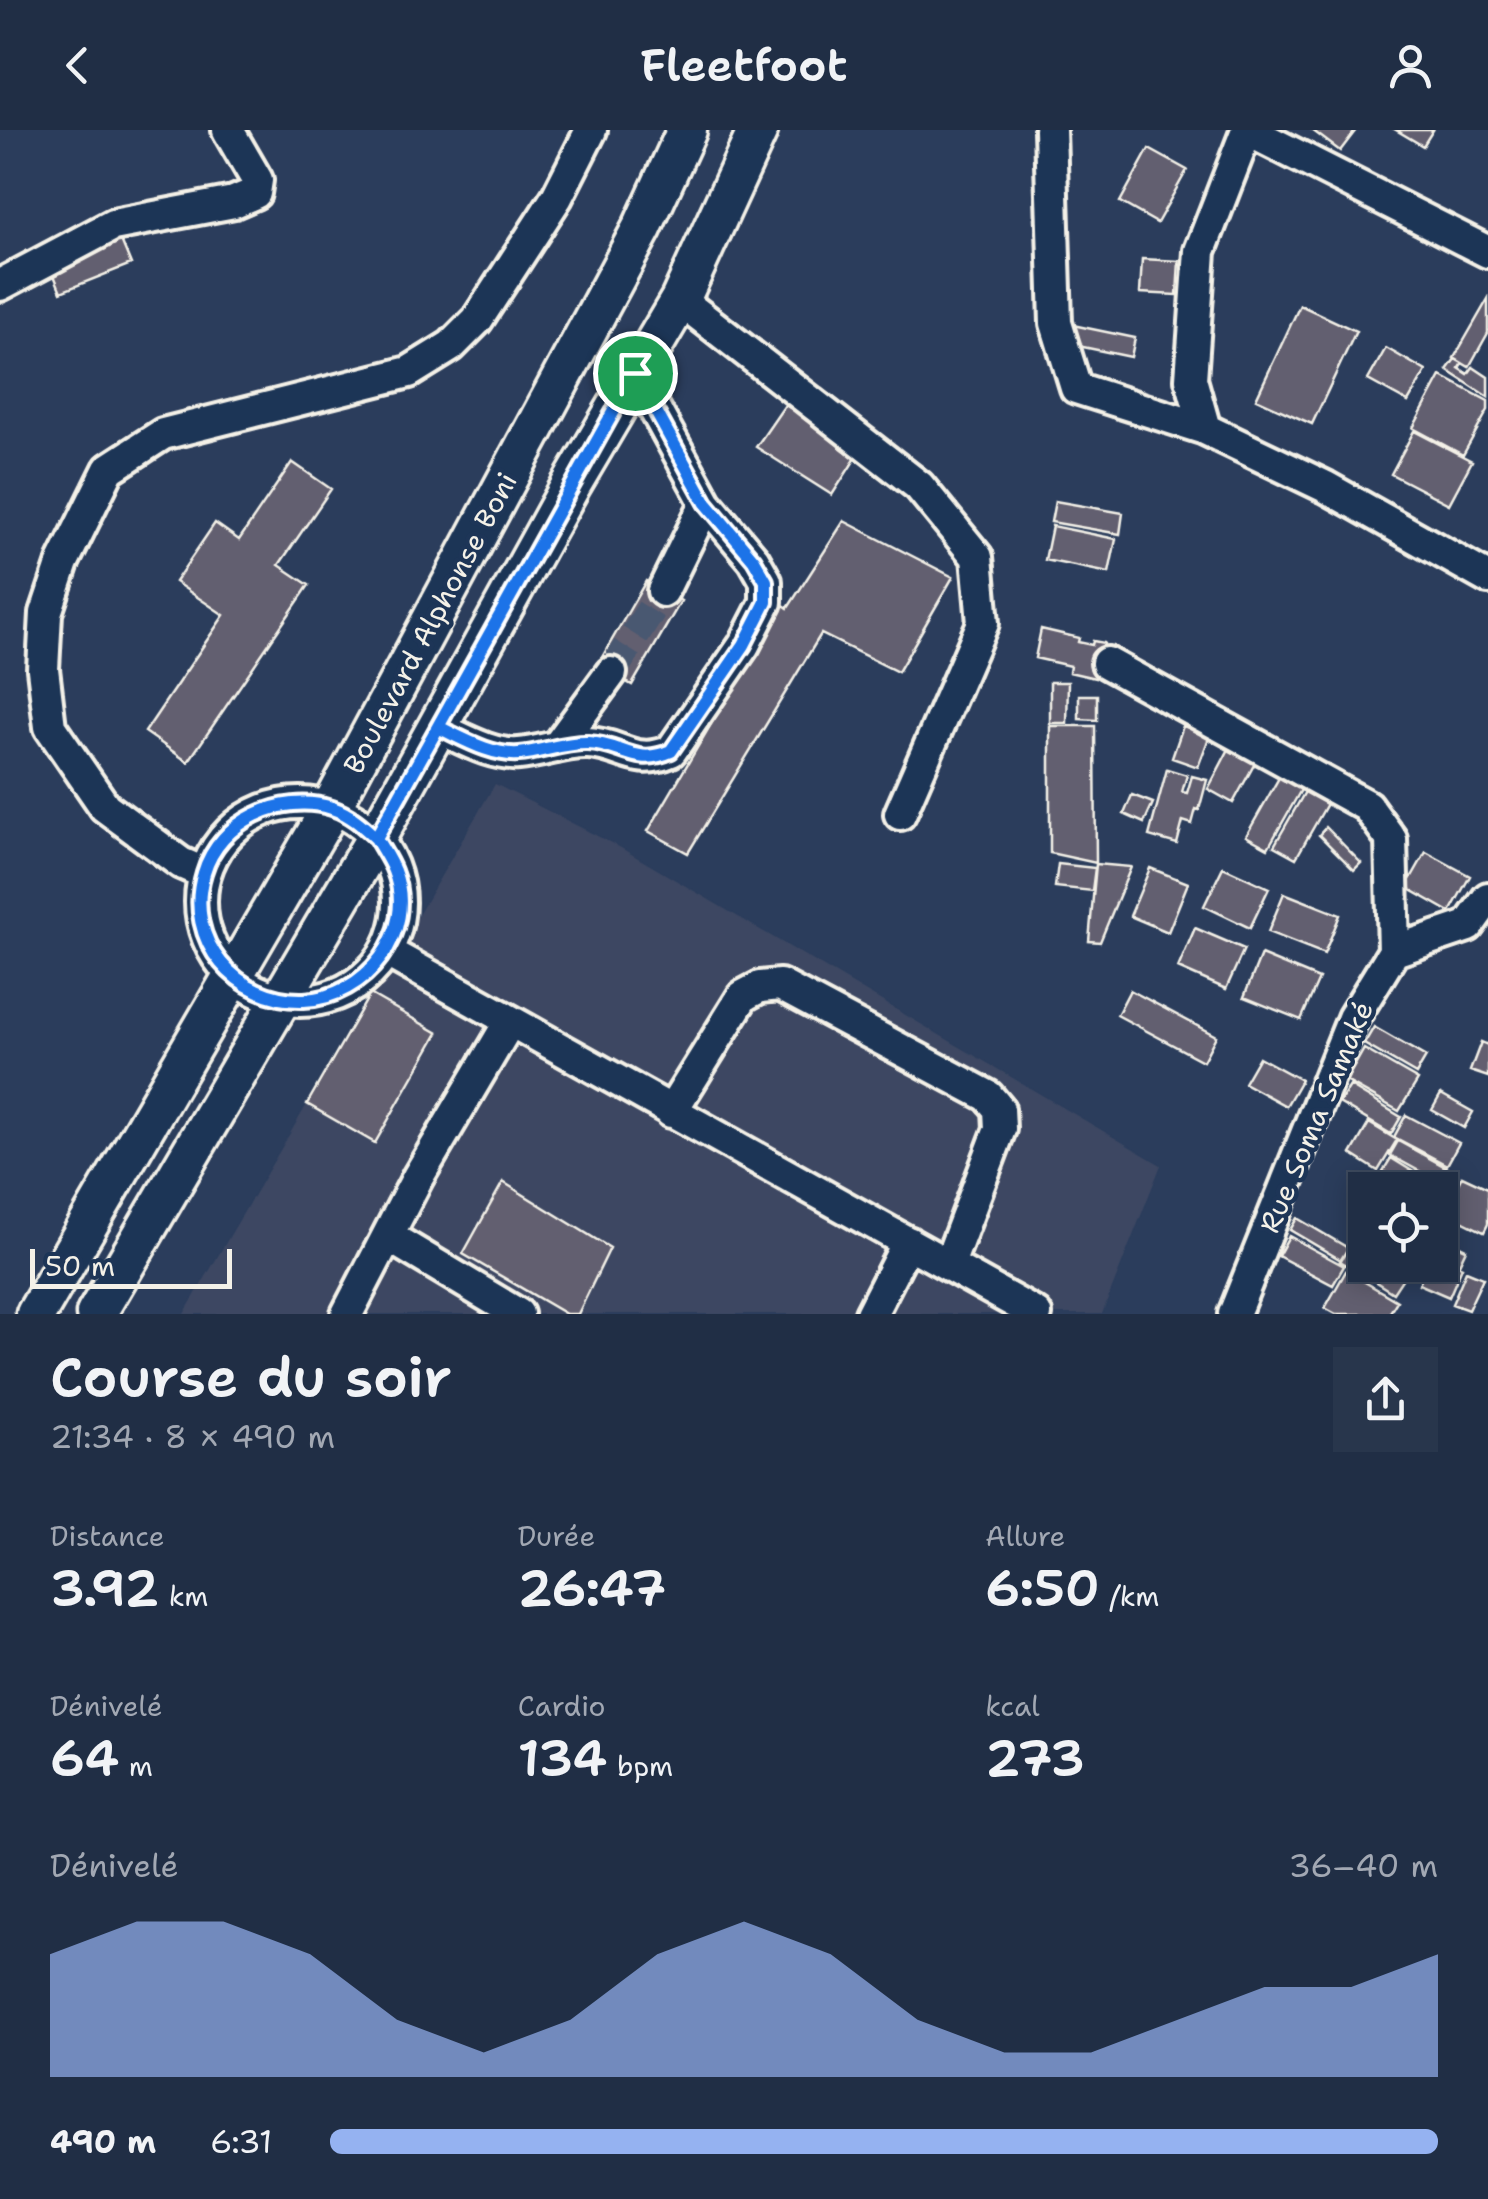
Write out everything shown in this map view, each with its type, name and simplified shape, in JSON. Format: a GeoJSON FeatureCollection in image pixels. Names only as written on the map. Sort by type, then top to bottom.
{"type":"FeatureCollection","features":[{"type":"Feature","properties":{"kind":"main road","name":"Boulevard Alphonse Boni"},"geometry":{"type":"LineString","coordinates":[[36,1314],[332,808],[642,228],[687,130]]}},
{"type":"Feature","properties":{"kind":"main road","name":"Boulevard Alphonse Boni"},"geometry":{"type":"LineString","coordinates":[[96,1314],[376,838],[635,373],[680,300],[758,130]]}},
{"type":"Feature","properties":{"kind":"street"},"geometry":{"type":"LineString","coordinates":[[0,285],[112,225],[234,202],[255,192],[257,180],[228,130]]}},
{"type":"Feature","properties":{"kind":"street"},"geometry":{"type":"LineString","coordinates":[[204,873],[181,864],[105,807],[50,727],[43,669],[46,613],[63,562],[109,469],[163,434],[409,372],[452,346],[477,320],[558,198],[590,130]]}},
{"type":"Feature","properties":{"kind":"street"},"geometry":{"type":"LineString","coordinates":[[1050,130],[1056,322],[1076,388],[1205,429],[1326,487],[1488,578]]}},
{"type":"Feature","properties":{"kind":"street"},"geometry":{"type":"LineString","coordinates":[[1205,429],[1191,379],[1200,251],[1247,130],[1488,252]]}},
{"type":"Feature","properties":{"kind":"street"},"geometry":{"type":"LineString","coordinates":[[680,300],[919,486],[977,557],[983,624],[900,814]]}},
{"type":"Feature","properties":{"kind":"street"},"geometry":{"type":"LineString","coordinates":[[438,727],[488,750],[516,754],[589,743],[639,758],[658,757],[671,751],[744,645],[766,602],[766,581],[754,560],[706,503],[635,373]]}},
{"type":"Feature","properties":{"kind":"street"},"geometry":{"type":"LineString","coordinates":[[663,591],[706,503]]}},
{"type":"Feature","properties":{"kind":"street"},"geometry":{"type":"LineString","coordinates":[[1107,662],[1367,806],[1391,839],[1394,951],[1468,926],[1488,898]]}},
{"type":"Feature","properties":{"kind":"street"},"geometry":{"type":"LineString","coordinates":[[558,747],[611,673]]}},
{"type":"Feature","properties":{"kind":"street"},"geometry":{"type":"LineString","coordinates":[[292,803],[332,808],[356,820],[376,838],[396,874],[399,914],[387,952],[359,983],[322,999],[282,1000],[255,992],[232,976],[210,946],[200,910],[204,873],[223,838],[254,814],[292,803]]}},
{"type":"Feature","properties":{"kind":"street","name":"Rue Soma Samaké"},"geometry":{"type":"LineString","coordinates":[[1234,1314],[1354,1018],[1394,951]]}},
{"type":"Feature","properties":{"kind":"street"},"geometry":{"type":"LineString","coordinates":[[387,952],[1036,1314]]}},
{"type":"Feature","properties":{"kind":"street"},"geometry":{"type":"LineString","coordinates":[[671,1112],[743,996],[760,987],[780,985],[988,1096],[999,1109],[1000,1129],[949,1264]]}},
{"type":"Feature","properties":{"kind":"street"},"geometry":{"type":"LineString","coordinates":[[347,1314],[418,1177],[509,1023]]}},
{"type":"Feature","properties":{"kind":"street"},"geometry":{"type":"LineString","coordinates":[[388,1236],[518,1314]]}},
{"type":"Feature","properties":{"kind":"street"},"geometry":{"type":"LineString","coordinates":[[871,1314],[908,1242]]}},
{"type":"Feature","properties":{"kind":"shaded area"},"geometry":{"type":"Polygon","coordinates":[[[495,784],[621,848],[1161,1165],[1102,1314],[184,1314],[495,784]]]}},
{"type":"Feature","properties":{"kind":"building"},"geometry":{"type":"Polygon","coordinates":[[[1312,130],[1356,130],[1340,151],[1312,130]]]}},
{"type":"Feature","properties":{"kind":"building"},"geometry":{"type":"Polygon","coordinates":[[[1396,130],[1433,130],[1423,146],[1396,130]]]}},
{"type":"Feature","properties":{"kind":"building"},"geometry":{"type":"Polygon","coordinates":[[[1149,149],[1187,170],[1157,223],[1120,202],[1149,149]]]}},
{"type":"Feature","properties":{"kind":"building"},"geometry":{"type":"Polygon","coordinates":[[[121,240],[131,264],[61,292],[51,268],[121,240]]]}},
{"type":"Feature","properties":{"kind":"building"},"geometry":{"type":"Polygon","coordinates":[[[1142,259],[1179,261],[1177,295],[1140,293],[1142,259]]]}},
{"type":"Feature","properties":{"kind":"building"},"geometry":{"type":"Polygon","coordinates":[[[1488,299],[1488,333],[1469,367],[1454,358],[1488,299]]]}},
{"type":"Feature","properties":{"kind":"building"},"geometry":{"type":"Polygon","coordinates":[[[1300,305],[1356,331],[1312,424],[1256,399],[1300,305]]]}},
{"type":"Feature","properties":{"kind":"building"},"geometry":{"type":"Polygon","coordinates":[[[1068,324],[1135,338],[1131,357],[1064,343],[1068,324]]]}},
{"type":"Feature","properties":{"kind":"building"},"geometry":{"type":"Polygon","coordinates":[[[1386,348],[1426,371],[1408,402],[1368,380],[1386,348]]]}},
{"type":"Feature","properties":{"kind":"building"},"geometry":{"type":"Polygon","coordinates":[[[1455,359],[1468,374],[1473,367],[1488,377],[1488,397],[1447,370],[1455,359]]]}},
{"type":"Feature","properties":{"kind":"building"},"geometry":{"type":"Polygon","coordinates":[[[1441,376],[1488,401],[1488,410],[1463,455],[1413,428],[1441,376]]]}},
{"type":"Feature","properties":{"kind":"building"},"geometry":{"type":"Polygon","coordinates":[[[785,405],[861,450],[832,495],[756,447],[785,405]]]}},
{"type":"Feature","properties":{"kind":"building"},"geometry":{"type":"Polygon","coordinates":[[[1414,431],[1472,461],[1449,504],[1391,474],[1414,431]]]}},
{"type":"Feature","properties":{"kind":"building"},"geometry":{"type":"Polygon","coordinates":[[[292,462],[331,489],[279,565],[309,585],[188,762],[145,732],[224,615],[175,582],[215,523],[239,540],[292,462]]]}},
{"type":"Feature","properties":{"kind":"building"},"geometry":{"type":"Polygon","coordinates":[[[1055,501],[1123,513],[1120,534],[1051,522],[1055,501]]]}},
{"type":"Feature","properties":{"kind":"building"},"geometry":{"type":"Polygon","coordinates":[[[844,521],[953,577],[898,672],[821,634],[688,853],[648,831],[782,604],[788,608],[844,521]]]}},
{"type":"Feature","properties":{"kind":"building"},"geometry":{"type":"Polygon","coordinates":[[[1052,526],[1116,539],[1109,573],[1045,560],[1052,526]]]}},
{"type":"Feature","properties":{"kind":"building"},"geometry":{"type":"Polygon","coordinates":[[[646,581],[681,601],[632,685],[597,666],[646,581]]]}},
{"type":"Feature","properties":{"kind":"building"},"geometry":{"type":"Polygon","coordinates":[[[1041,629],[1079,638],[1078,642],[1104,643],[1095,678],[1069,672],[1070,666],[1035,658],[1041,629]]]}},
{"type":"Feature","properties":{"kind":"building"},"geometry":{"type":"Polygon","coordinates":[[[1050,682],[1068,682],[1067,723],[1050,723],[1050,682]]]}},
{"type":"Feature","properties":{"kind":"building"},"geometry":{"type":"Polygon","coordinates":[[[1079,695],[1097,695],[1097,720],[1079,719],[1079,695]]]}},
{"type":"Feature","properties":{"kind":"building"},"geometry":{"type":"Polygon","coordinates":[[[1050,726],[1095,726],[1096,863],[1050,853],[1050,726]]]}},
{"type":"Feature","properties":{"kind":"building"},"geometry":{"type":"Polygon","coordinates":[[[1183,726],[1210,735],[1198,767],[1172,758],[1183,726]]]}},
{"type":"Feature","properties":{"kind":"building"},"geometry":{"type":"Polygon","coordinates":[[[1229,749],[1255,763],[1233,803],[1208,789],[1229,749]]]}},
{"type":"Feature","properties":{"kind":"building"},"geometry":{"type":"Polygon","coordinates":[[[1167,769],[1187,775],[1182,792],[1187,793],[1192,776],[1207,780],[1199,810],[1196,809],[1192,824],[1183,821],[1177,844],[1149,836],[1167,769]]]}},
{"type":"Feature","properties":{"kind":"building"},"geometry":{"type":"Polygon","coordinates":[[[1280,776],[1302,788],[1268,848],[1246,836],[1280,776]]]}},
{"type":"Feature","properties":{"kind":"building"},"geometry":{"type":"Polygon","coordinates":[[[1306,790],[1328,802],[1296,858],[1274,846],[1306,790]]]}},
{"type":"Feature","properties":{"kind":"building"},"geometry":{"type":"Polygon","coordinates":[[[1132,795],[1153,803],[1144,823],[1124,814],[1132,795]]]}},
{"type":"Feature","properties":{"kind":"building"},"geometry":{"type":"Polygon","coordinates":[[[1326,827],[1361,863],[1354,870],[1319,835],[1326,827]]]}},
{"type":"Feature","properties":{"kind":"building"},"geometry":{"type":"Polygon","coordinates":[[[1426,852],[1470,876],[1450,912],[1406,887],[1426,852]]]}},
{"type":"Feature","properties":{"kind":"building"},"geometry":{"type":"Polygon","coordinates":[[[1058,864],[1095,868],[1092,891],[1055,887],[1058,864]]]}},
{"type":"Feature","properties":{"kind":"building"},"geometry":{"type":"Polygon","coordinates":[[[1096,864],[1131,867],[1100,942],[1089,941],[1096,864]]]}},
{"type":"Feature","properties":{"kind":"building"},"geometry":{"type":"Polygon","coordinates":[[[1223,867],[1269,888],[1250,928],[1204,906],[1223,867]]]}},
{"type":"Feature","properties":{"kind":"building"},"geometry":{"type":"Polygon","coordinates":[[[1150,868],[1188,883],[1168,932],[1130,916],[1150,868]]]}},
{"type":"Feature","properties":{"kind":"building"},"geometry":{"type":"Polygon","coordinates":[[[1284,893],[1340,915],[1324,954],[1268,932],[1284,893]]]}},
{"type":"Feature","properties":{"kind":"building"},"geometry":{"type":"Polygon","coordinates":[[[1195,928],[1244,949],[1226,989],[1178,968],[1195,928]]]}},
{"type":"Feature","properties":{"kind":"building"},"geometry":{"type":"Polygon","coordinates":[[[1261,955],[1319,979],[1301,1020],[1244,997],[1261,955]]]}},
{"type":"Feature","properties":{"kind":"building"},"geometry":{"type":"Polygon","coordinates":[[[1130,990],[1216,1036],[1203,1061],[1117,1015],[1130,990]]]}},
{"type":"Feature","properties":{"kind":"building"},"geometry":{"type":"Polygon","coordinates":[[[370,994],[438,1033],[375,1143],[307,1104],[370,994]]]}},
{"type":"Feature","properties":{"kind":"building"},"geometry":{"type":"Polygon","coordinates":[[[1374,1027],[1426,1057],[1416,1074],[1364,1044],[1374,1027]]]}},
{"type":"Feature","properties":{"kind":"building"},"geometry":{"type":"Polygon","coordinates":[[[1481,1042],[1488,1045],[1488,1077],[1470,1071],[1481,1042]]]}},
{"type":"Feature","properties":{"kind":"building"},"geometry":{"type":"Polygon","coordinates":[[[1364,1049],[1418,1080],[1399,1111],[1346,1081],[1364,1049]]]}},
{"type":"Feature","properties":{"kind":"building"},"geometry":{"type":"Polygon","coordinates":[[[1259,1057],[1301,1080],[1286,1106],[1244,1083],[1259,1057]]]}},
{"type":"Feature","properties":{"kind":"building"},"geometry":{"type":"Polygon","coordinates":[[[1350,1086],[1401,1117],[1391,1134],[1339,1103],[1350,1086]]]}},
{"type":"Feature","properties":{"kind":"building"},"geometry":{"type":"Polygon","coordinates":[[[1441,1094],[1473,1112],[1464,1128],[1432,1110],[1441,1094]]]}},
{"type":"Feature","properties":{"kind":"building"},"geometry":{"type":"Polygon","coordinates":[[[1406,1115],[1459,1143],[1447,1165],[1394,1137],[1406,1115]]]}},
{"type":"Feature","properties":{"kind":"building"},"geometry":{"type":"Polygon","coordinates":[[[1369,1123],[1397,1140],[1378,1171],[1351,1154],[1369,1123]]]}},
{"type":"Feature","properties":{"kind":"building"},"geometry":{"type":"Polygon","coordinates":[[[1398,1141],[1449,1169],[1421,1172],[1390,1155],[1398,1141]]]}},
{"type":"Feature","properties":{"kind":"building"},"geometry":{"type":"Polygon","coordinates":[[[1391,1158],[1414,1172],[1385,1172],[1391,1158]]]}},
{"type":"Feature","properties":{"kind":"building"},"geometry":{"type":"Polygon","coordinates":[[[1462,1176],[1488,1188],[1488,1224],[1484,1232],[1458,1219],[1458,1184],[1462,1176]]]}},
{"type":"Feature","properties":{"kind":"building"},"geometry":{"type":"Polygon","coordinates":[[[503,1182],[610,1248],[578,1314],[566,1314],[463,1254],[503,1182]]]}},
{"type":"Feature","properties":{"kind":"building"},"geometry":{"type":"Polygon","coordinates":[[[1297,1218],[1348,1248],[1341,1260],[1290,1230],[1297,1218]]]}},
{"type":"Feature","properties":{"kind":"building"},"geometry":{"type":"Polygon","coordinates":[[[1289,1236],[1344,1266],[1333,1285],[1278,1256],[1289,1236]]]}},
{"type":"Feature","properties":{"kind":"building"},"geometry":{"type":"Polygon","coordinates":[[[1458,1245],[1466,1249],[1458,1264],[1458,1245]]]}},
{"type":"Feature","properties":{"kind":"building"},"geometry":{"type":"Polygon","coordinates":[[[1348,1248],[1348,1266],[1340,1261],[1348,1248]]]}},
{"type":"Feature","properties":{"kind":"building"},"geometry":{"type":"Polygon","coordinates":[[[1346,1271],[1348,1282],[1365,1282],[1397,1301],[1389,1314],[1336,1314],[1325,1308],[1346,1271]]]}},
{"type":"Feature","properties":{"kind":"building"},"geometry":{"type":"Polygon","coordinates":[[[1466,1271],[1483,1278],[1468,1310],[1452,1304],[1466,1271]]]}},
{"type":"Feature","properties":{"kind":"building"},"geometry":{"type":"Polygon","coordinates":[[[1376,1282],[1400,1282],[1393,1293],[1376,1282]]]}},
{"type":"Feature","properties":{"kind":"building"},"geometry":{"type":"Polygon","coordinates":[[[1420,1282],[1456,1282],[1449,1297],[1420,1282]]]}},
{"type":"Feature","properties":{"kind":"tunnel"},"geometry":{"type":"LineString","coordinates":[[611,673],[663,591]]}},
{"type":"Feature","properties":{"kind":"route"},"geometry":{"type":"LineString","coordinates":[[635,373],[376,838],[356,820],[332,808],[292,803],[254,814],[223,838],[204,873],[200,910],[210,946],[232,976],[255,992],[282,1000],[322,999],[359,983],[387,952],[399,914],[396,874],[376,838],[438,727],[488,750],[516,754],[589,743],[639,758],[658,757],[671,751],[744,645],[766,602],[766,581],[754,560],[706,503],[635,373]]}}]}
